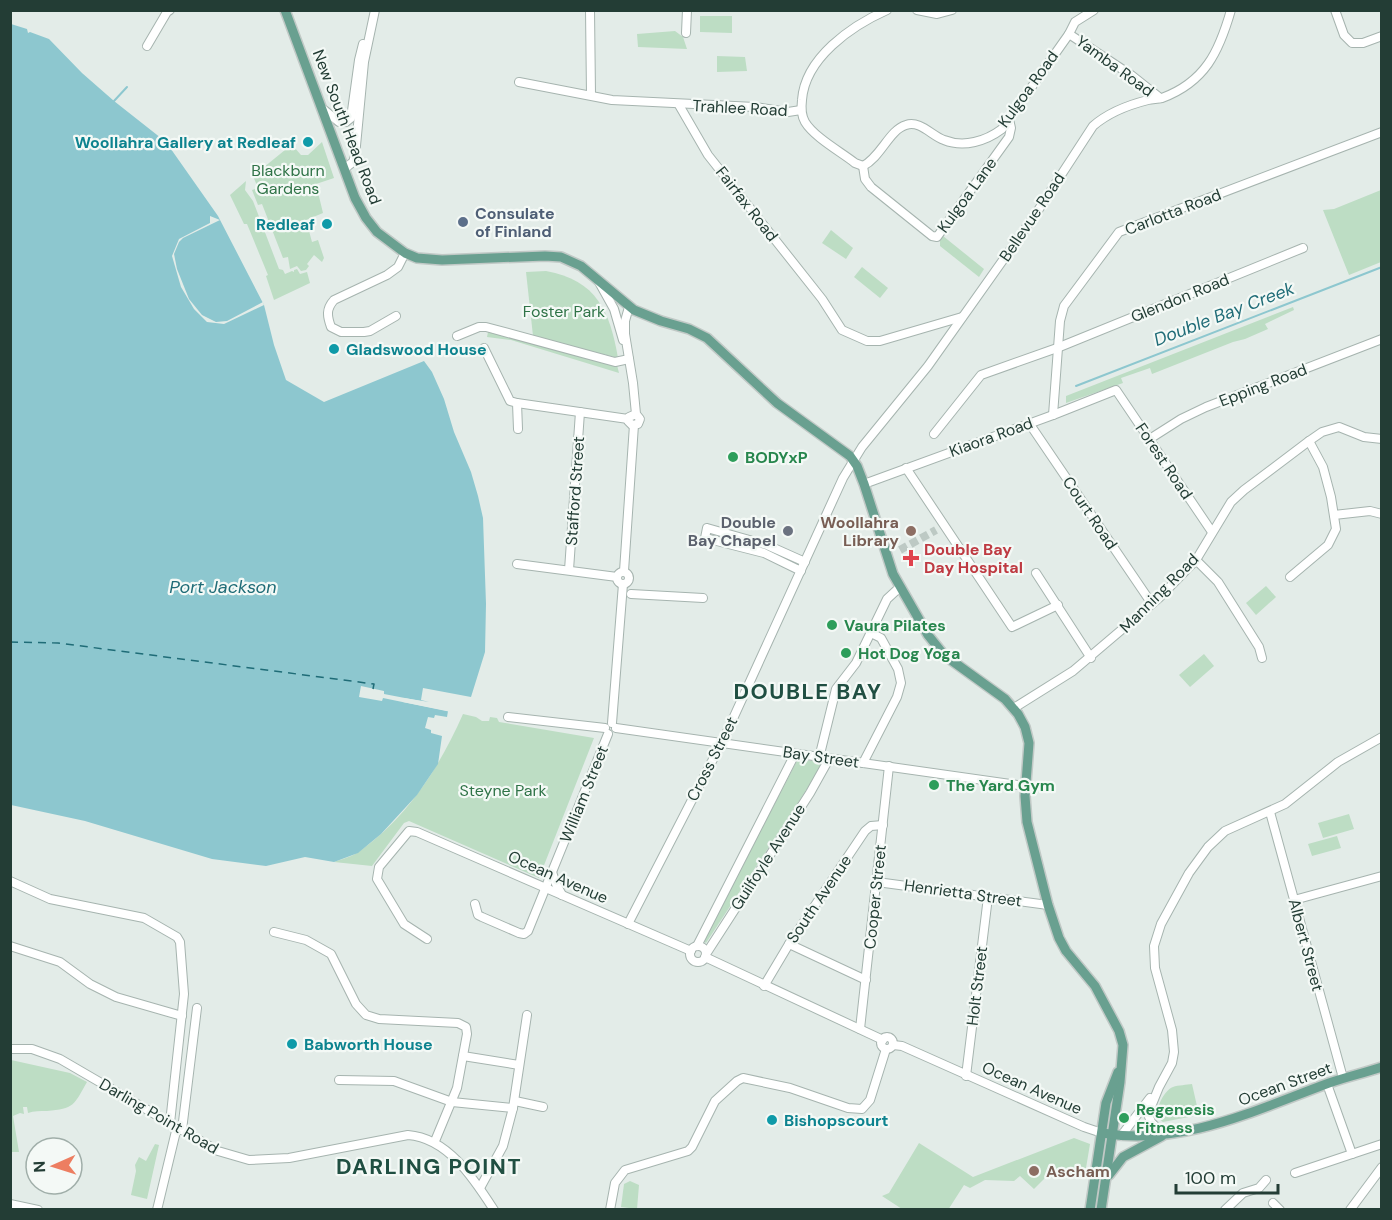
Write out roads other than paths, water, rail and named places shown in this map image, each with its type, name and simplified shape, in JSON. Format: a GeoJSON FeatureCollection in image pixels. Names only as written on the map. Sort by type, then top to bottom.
{"type":"FeatureCollection","features":[{"type":"Feature","properties":{"kind":"main road","name":"New South Head Road"},"geometry":{"type":"LineString","coordinates":[[285,10],[355,198],[369,223],[377,232],[405,253],[417,258],[433,260],[553,256],[573,261],[596,277],[629,307],[707,338],[777,403],[854,461],[864,484],[886,556],[922,627],[938,649],[1014,708],[1028,735],[1029,751],[1025,786],[1027,822],[1048,905],[1065,951],[1095,986],[1119,1031],[1123,1050],[1117,1135],[1105,1181],[1101,1209]]}},
{"type":"Feature","properties":{"kind":"main road","name":"New South Head Road"},"geometry":{"type":"LineString","coordinates":[[1090,1209],[1109,1092],[1121,1067]]}},
{"type":"Feature","properties":{"kind":"main road","name":"Ocean Street"},"geometry":{"type":"LineString","coordinates":[[1164,1135],[1214,1126],[1343,1078],[1382,1067]]}},
{"type":"Feature","properties":{"kind":"main road","name":"Ocean Avenue"},"geometry":{"type":"LineString","coordinates":[[1102,1132],[1117,1135],[1164,1135]]}},
{"type":"Feature","properties":{"kind":"main road"},"geometry":{"type":"LineString","coordinates":[[1105,1181],[1122,1158],[1164,1135]]}},
{"type":"Feature","properties":{"kind":"street"},"geometry":{"type":"LineString","coordinates":[[147,46],[170,10]]}},
{"type":"Feature","properties":{"kind":"street"},"geometry":{"type":"LineString","coordinates":[[590,10],[591,94]]}},
{"type":"Feature","properties":{"kind":"street"},"geometry":{"type":"LineString","coordinates":[[686,33],[687,10]]}},
{"type":"Feature","properties":{"kind":"street"},"geometry":{"type":"LineString","coordinates":[[863,166],[855,163],[807,126],[801,110],[803,87],[816,63],[844,36],[871,17],[887,10]]}},
{"type":"Feature","properties":{"kind":"street"},"geometry":{"type":"LineString","coordinates":[[917,10],[937,14],[952,10]]}},
{"type":"Feature","properties":{"kind":"street","name":"Kulgoa Road"},"geometry":{"type":"LineString","coordinates":[[863,166],[871,162],[898,130],[907,124],[918,125],[944,140],[970,143],[993,135],[1002,129],[1070,34],[1075,22],[1094,10]]}},
{"type":"Feature","properties":{"kind":"street","name":"Bellevue Road"},"geometry":{"type":"LineString","coordinates":[[854,461],[862,447],[928,366],[1037,212],[1094,126],[1117,110],[1160,98],[1199,76],[1210,62],[1223,38],[1231,10]]}},
{"type":"Feature","properties":{"kind":"street"},"geometry":{"type":"LineString","coordinates":[[1335,10],[1341,28],[1350,42],[1358,44],[1382,36]]}},
{"type":"Feature","properties":{"kind":"street"},"geometry":{"type":"LineString","coordinates":[[322,109],[339,122],[346,122],[351,118],[360,55],[375,13]]}},
{"type":"Feature","properties":{"kind":"street"},"geometry":{"type":"LineString","coordinates":[[344,169],[351,164],[355,156],[364,62],[375,13]]}},
{"type":"Feature","properties":{"kind":"street","name":"Yamba Road"},"geometry":{"type":"LineString","coordinates":[[1070,34],[1131,75],[1160,98]]}},
{"type":"Feature","properties":{"kind":"street"},"geometry":{"type":"LineString","coordinates":[[519,82],[591,94],[612,100],[667,102],[680,105]]}},
{"type":"Feature","properties":{"kind":"street","name":"Trahlee Road"},"geometry":{"type":"LineString","coordinates":[[680,105],[755,107],[788,112],[801,110]]}},
{"type":"Feature","properties":{"kind":"street","name":"Fairfax Road"},"geometry":{"type":"LineString","coordinates":[[680,105],[708,155],[822,299],[842,330],[867,341],[880,341],[962,317]]}},
{"type":"Feature","properties":{"kind":"street","name":"Kulgoa Lane"},"geometry":{"type":"LineString","coordinates":[[863,166],[865,179],[871,187],[935,238],[1009,137],[1011,128],[1009,119]]}},
{"type":"Feature","properties":{"kind":"street","name":"Carlotta Road"},"geometry":{"type":"LineString","coordinates":[[1053,415],[1057,348],[1064,306],[1119,232],[1382,132]]}},
{"type":"Feature","properties":{"kind":"street","name":"Glendon Road"},"geometry":{"type":"LineString","coordinates":[[933,434],[981,375],[1057,348],[1303,248]]}},
{"type":"Feature","properties":{"kind":"street"},"geometry":{"type":"LineString","coordinates":[[396,316],[370,331],[341,332],[331,327],[327,314],[334,300],[387,275],[398,267],[405,253]]}},
{"type":"Feature","properties":{"kind":"street"},"geometry":{"type":"LineString","coordinates":[[596,277],[614,309],[628,356]]}},
{"type":"Feature","properties":{"kind":"street"},"geometry":{"type":"LineString","coordinates":[[624,571],[630,415],[636,414],[625,327],[629,307]]}},
{"type":"Feature","properties":{"kind":"street"},"geometry":{"type":"LineString","coordinates":[[457,336],[479,327],[486,327],[615,362],[628,356]]}},
{"type":"Feature","properties":{"kind":"street","name":"Epping Road"},"geometry":{"type":"LineString","coordinates":[[1148,440],[1181,419],[1206,407],[1382,339]]}},
{"type":"Feature","properties":{"kind":"street"},"geometry":{"type":"LineString","coordinates":[[484,348],[510,401],[631,422]]}},
{"type":"Feature","properties":{"kind":"street","name":"Forest Road"},"geometry":{"type":"LineString","coordinates":[[1116,390],[1212,532]]}},
{"type":"Feature","properties":{"kind":"street","name":"Kiaora Road"},"geometry":{"type":"LineString","coordinates":[[864,484],[1116,390]]}},
{"type":"Feature","properties":{"kind":"street"},"geometry":{"type":"LineString","coordinates":[[517,403],[518,429]]}},
{"type":"Feature","properties":{"kind":"street","name":"Stafford Street"},"geometry":{"type":"LineString","coordinates":[[569,570],[580,412]]}},
{"type":"Feature","properties":{"kind":"street","name":"Court Road"},"geometry":{"type":"LineString","coordinates":[[1029,423],[1152,604]]}},
{"type":"Feature","properties":{"kind":"street","name":"Manning Road"},"geometry":{"type":"LineString","coordinates":[[1014,708],[1073,672],[1152,604],[1196,560],[1231,502],[1309,441],[1322,432],[1340,427],[1364,436],[1382,439]]}},
{"type":"Feature","properties":{"kind":"street"},"geometry":{"type":"LineString","coordinates":[[1290,577],[1328,545],[1336,530],[1323,467],[1309,441]]}},
{"type":"Feature","properties":{"kind":"street","name":"Cross Street"},"geometry":{"type":"LineString","coordinates":[[628,924],[721,743],[843,478],[854,461]]}},
{"type":"Feature","properties":{"kind":"street"},"geometry":{"type":"LineString","coordinates":[[906,468],[1012,627],[1058,606]]}},
{"type":"Feature","properties":{"kind":"street"},"geometry":{"type":"LineString","coordinates":[[1334,514],[1370,511],[1382,514]]}},
{"type":"Feature","properties":{"kind":"street"},"geometry":{"type":"LineString","coordinates":[[936,530],[945,525]]}},
{"type":"Feature","properties":{"kind":"street"},"geometry":{"type":"LineString","coordinates":[[801,571],[762,553],[705,538],[707,528],[765,544],[805,562]]}},
{"type":"Feature","properties":{"kind":"street"},"geometry":{"type":"LineString","coordinates":[[723,542],[725,533]]}},
{"type":"Feature","properties":{"kind":"street"},"geometry":{"type":"LineString","coordinates":[[762,553],[765,544]]}},
{"type":"Feature","properties":{"kind":"street"},"geometry":{"type":"LineString","coordinates":[[1196,560],[1218,582],[1259,647],[1262,658]]}},
{"type":"Feature","properties":{"kind":"street"},"geometry":{"type":"LineString","coordinates":[[517,564],[617,577]]}},
{"type":"Feature","properties":{"kind":"street"},"geometry":{"type":"LineString","coordinates":[[617,577],[620,572],[624,571]]}},
{"type":"Feature","properties":{"kind":"street"},"geometry":{"type":"LineString","coordinates":[[617,577],[623,584],[628,582],[630,578],[624,571]]}},
{"type":"Feature","properties":{"kind":"street"},"geometry":{"type":"LineString","coordinates":[[1036,573],[1091,658]]}},
{"type":"Feature","properties":{"kind":"street","name":"William Street"},"geometry":{"type":"LineString","coordinates":[[475,904],[482,917],[519,933],[528,932],[610,728],[623,584]]}},
{"type":"Feature","properties":{"kind":"street"},"geometry":{"type":"LineString","coordinates":[[819,758],[836,689],[856,663],[887,599],[900,587]]}},
{"type":"Feature","properties":{"kind":"street"},"geometry":{"type":"LineString","coordinates":[[631,594],[703,598]]}},
{"type":"Feature","properties":{"kind":"street"},"geometry":{"type":"LineString","coordinates":[[863,763],[901,687],[900,674],[890,653],[881,638],[871,633]]}},
{"type":"Feature","properties":{"kind":"street","name":"Bay Street"},"geometry":{"type":"LineString","coordinates":[[508,717],[610,728],[1025,786]]}},
{"type":"Feature","properties":{"kind":"street"},"geometry":{"type":"LineString","coordinates":[[1164,1135],[1149,1117],[1150,1108],[1159,1087],[1173,1063],[1174,1052],[1172,1030],[1154,963],[1154,946],[1161,924],[1189,873],[1225,831],[1270,812],[1292,799],[1338,762],[1382,737]]}},
{"type":"Feature","properties":{"kind":"street","name":"Guilfoyle Avenue"},"geometry":{"type":"LineString","coordinates":[[694,949],[795,754]]}},
{"type":"Feature","properties":{"kind":"street","name":"Guilfoyle Avenue"},"geometry":{"type":"LineString","coordinates":[[706,955],[810,793],[829,759]]}},
{"type":"Feature","properties":{"kind":"street","name":"Cooper Street"},"geometry":{"type":"LineString","coordinates":[[860,1029],[889,766]]}},
{"type":"Feature","properties":{"kind":"street","name":"Albert Street"},"geometry":{"type":"LineString","coordinates":[[1270,812],[1343,1078]]}},
{"type":"Feature","properties":{"kind":"street","name":"South Avenue"},"geometry":{"type":"LineString","coordinates":[[764,986],[789,944],[865,831],[871,826],[883,825]]}},
{"type":"Feature","properties":{"kind":"street","name":"Ocean Avenue"},"geometry":{"type":"LineString","coordinates":[[427,939],[404,924],[377,879],[379,867],[405,833],[412,831],[628,924],[694,949]]}},
{"type":"Feature","properties":{"kind":"street"},"geometry":{"type":"LineString","coordinates":[[552,871],[562,895]]}},
{"type":"Feature","properties":{"kind":"street"},"geometry":{"type":"LineString","coordinates":[[1294,900],[1382,876]]}},
{"type":"Feature","properties":{"kind":"street"},"geometry":{"type":"LineString","coordinates":[[10,881],[50,899],[144,918],[177,937],[180,942],[184,979],[176,1127]]}},
{"type":"Feature","properties":{"kind":"street","name":"Henrietta Street"},"geometry":{"type":"LineString","coordinates":[[877,882],[1048,905]]}},
{"type":"Feature","properties":{"kind":"street","name":"Holt Street"},"geometry":{"type":"LineString","coordinates":[[966,1076],[988,897]]}},
{"type":"Feature","properties":{"kind":"street"},"geometry":{"type":"LineString","coordinates":[[274,932],[306,940],[331,954],[356,1004],[366,1015],[379,1019],[464,1025],[467,1030],[457,1088],[435,1141],[463,1168],[494,1209]]}},
{"type":"Feature","properties":{"kind":"street"},"geometry":{"type":"LineString","coordinates":[[789,944],[866,980]]}},
{"type":"Feature","properties":{"kind":"street"},"geometry":{"type":"LineString","coordinates":[[10,946],[60,962],[90,984],[116,997],[182,1016]]}},
{"type":"Feature","properties":{"kind":"street"},"geometry":{"type":"LineString","coordinates":[[610,1209],[615,1183],[625,1170],[688,1151],[715,1101],[739,1079],[790,1088],[848,1108],[862,1109],[870,1100],[890,1047],[882,1045],[883,1040],[764,986],[706,955],[704,949],[694,949],[691,956],[697,962],[702,961],[706,955]]}},
{"type":"Feature","properties":{"kind":"street"},"geometry":{"type":"LineString","coordinates":[[157,1209],[176,1127],[197,1008]]}},
{"type":"Feature","properties":{"kind":"street"},"geometry":{"type":"LineString","coordinates":[[480,1188],[503,1146],[514,1104],[527,1016]]}},
{"type":"Feature","properties":{"kind":"street","name":"Ocean Avenue"},"geometry":{"type":"LineString","coordinates":[[890,1047],[902,1046],[1084,1127],[1102,1132]]}},
{"type":"Feature","properties":{"kind":"street","name":"Darling Point Road"},"geometry":{"type":"LineString","coordinates":[[10,1049],[32,1049],[60,1059],[218,1151],[249,1160],[289,1158],[408,1135],[435,1141]]}},
{"type":"Feature","properties":{"kind":"street"},"geometry":{"type":"LineString","coordinates":[[463,1056],[519,1065]]}},
{"type":"Feature","properties":{"kind":"street"},"geometry":{"type":"LineString","coordinates":[[339,1080],[394,1081],[452,1102],[543,1107]]}},
{"type":"Feature","properties":{"kind":"street"},"geometry":{"type":"LineString","coordinates":[[1327,1084],[1352,1154]]}},
{"type":"Feature","properties":{"kind":"street"},"geometry":{"type":"LineString","coordinates":[[1117,1135],[1159,1087]]}},
{"type":"Feature","properties":{"kind":"street"},"geometry":{"type":"LineString","coordinates":[[1295,1173],[1382,1144]]}},
{"type":"Feature","properties":{"kind":"street"},"geometry":{"type":"LineString","coordinates":[[1350,1209],[1382,1167]]}},
{"type":"Feature","properties":{"kind":"street"},"geometry":{"type":"LineString","coordinates":[[1225,1209],[1243,1193],[1259,1188],[1266,1180]]}},
{"type":"Feature","properties":{"kind":"street"},"geometry":{"type":"LineString","coordinates":[[1273,1203],[1280,1209]]}},
{"type":"Feature","properties":{"kind":"street"},"geometry":{"type":"LineString","coordinates":[[10,1204],[38,1209]]}},
{"type":"Feature","properties":{"kind":"water","name":"Port Jackson"},"geometry":{"type":"Polygon","coordinates":[[[11,24],[27,29],[28,33],[49,39],[82,73],[166,142],[218,216],[264,305],[286,380],[324,402],[424,361],[432,372],[444,399],[454,432],[471,472],[483,518],[485,652],[471,697],[423,688],[421,700],[429,702],[404,698],[403,702],[448,711],[447,717],[435,715],[434,718],[428,717],[425,728],[431,730],[431,733],[442,736],[438,764],[417,795],[381,834],[358,853],[334,862],[305,857],[266,866],[212,859],[85,821],[11,805],[11,24]]]}},
{"type":"Feature","properties":{"kind":"waterway"},"geometry":{"type":"LineString","coordinates":[[114,101],[127,87]]}},
{"type":"Feature","properties":{"kind":"waterway","name":"Double Bay Creek"},"geometry":{"type":"LineString","coordinates":[[1076,386],[1382,267]]}},
{"type":"Feature","properties":{"kind":"tunnel"},"geometry":{"type":"LineString","coordinates":[[900,550],[936,530]]}},
{"type":"Feature","properties":{"kind":"place","name":"Woollahra Gallery at Redleaf"},"geometry":{"type":"Point","coordinates":[308,142]}},
{"type":"Feature","properties":{"kind":"place","name":"Consulate of Finland"},"geometry":{"type":"Point","coordinates":[463,222]}},
{"type":"Feature","properties":{"kind":"place","name":"Redleaf"},"geometry":{"type":"Point","coordinates":[327,224]}},
{"type":"Feature","properties":{"kind":"place","name":"Gladswood House"},"geometry":{"type":"Point","coordinates":[334,349]}},
{"type":"Feature","properties":{"kind":"place","name":"BODYxP"},"geometry":{"type":"Point","coordinates":[733,457]}},
{"type":"Feature","properties":{"kind":"place","name":"Double Bay Chapel"},"geometry":{"type":"Point","coordinates":[788,531]}},
{"type":"Feature","properties":{"kind":"place","name":"Woollahra Library"},"geometry":{"type":"Point","coordinates":[911,531]}},
{"type":"Feature","properties":{"kind":"place","name":"Double Bay Day Hospital"},"geometry":{"type":"Point","coordinates":[911,558]}},
{"type":"Feature","properties":{"kind":"place","name":"Vaura Pilates"},"geometry":{"type":"Point","coordinates":[832,625]}},
{"type":"Feature","properties":{"kind":"place","name":"Hot Dog Yoga"},"geometry":{"type":"Point","coordinates":[846,653]}},
{"type":"Feature","properties":{"kind":"place","name":"The Yard Gym"},"geometry":{"type":"Point","coordinates":[934,785]}},
{"type":"Feature","properties":{"kind":"place","name":"Babworth House"},"geometry":{"type":"Point","coordinates":[292,1044]}},
{"type":"Feature","properties":{"kind":"place","name":"Regenesis Fitness"},"geometry":{"type":"Point","coordinates":[1124,1118]}},
{"type":"Feature","properties":{"kind":"place","name":"Bishopscourt"},"geometry":{"type":"Point","coordinates":[772,1120]}},
{"type":"Feature","properties":{"kind":"place","name":"Ascham"},"geometry":{"type":"Point","coordinates":[1034,1171]}},
{"type":"Feature","properties":{"kind":"district","name":"DOUBLE BAY"},"geometry":{"type":"Point","coordinates":[808,691]}},
{"type":"Feature","properties":{"kind":"district","name":"DARLING POINT"},"geometry":{"type":"Point","coordinates":[429,1166]}},
{"type":"Feature","properties":{"kind":"park label","name":"Blackburn Gardens"},"geometry":{"type":"Point","coordinates":[288,179]}},
{"type":"Feature","properties":{"kind":"park label","name":"Foster Park"},"geometry":{"type":"Point","coordinates":[564,311]}},
{"type":"Feature","properties":{"kind":"park label","name":"Steyne Park"},"geometry":{"type":"Point","coordinates":[503,790]}}]}
